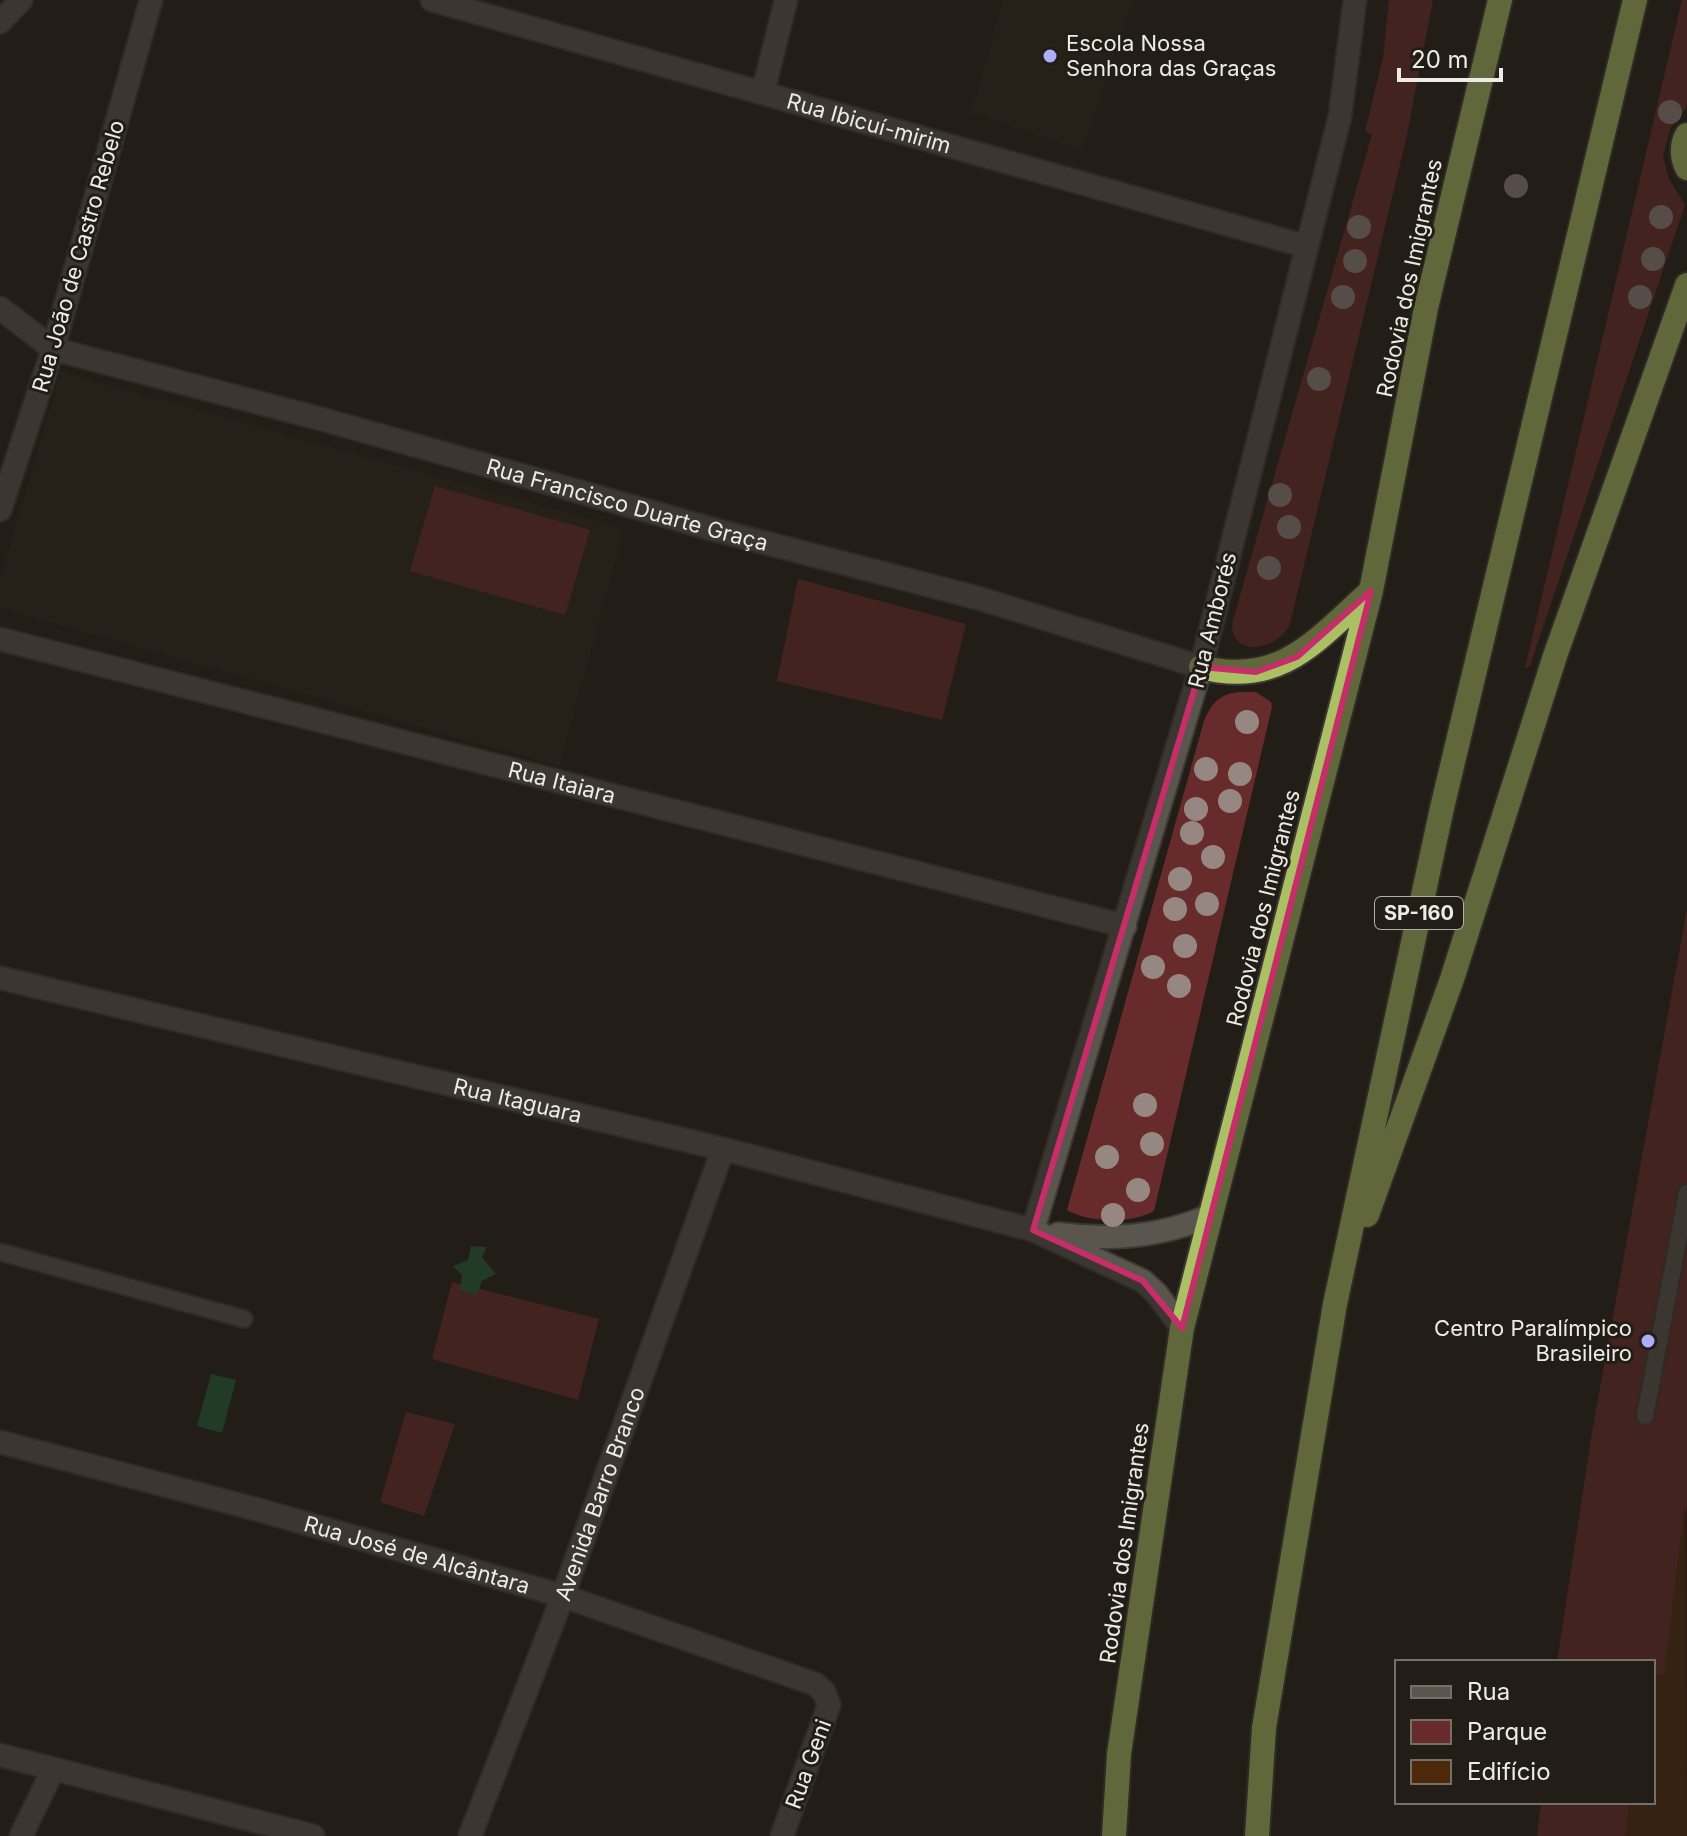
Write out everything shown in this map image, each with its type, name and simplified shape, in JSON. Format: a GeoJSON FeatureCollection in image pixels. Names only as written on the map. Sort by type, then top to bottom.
{"type":"FeatureCollection","features":[{"type":"Feature","properties":{"kind":"highway","name":"Rodovia dos Imigrantes"},"geometry":{"type":"LineString","coordinates":[[1114,1836],[1119,1754],[1182,1328],[1371,591],[1426,308],[1500,0]]}},
{"type":"Feature","properties":{"kind":"highway","name":"SP-160"},"geometry":{"type":"LineString","coordinates":[[1257,1836],[1264,1728],[1335,1304],[1442,808],[1635,0]]}},
{"type":"Feature","properties":{"kind":"highway"},"geometry":{"type":"LineString","coordinates":[[1687,135],[1683,141],[1683,161],[1687,168]]}},
{"type":"Feature","properties":{"kind":"highway"},"geometry":{"type":"LineString","coordinates":[[1335,1304],[1452,979],[1555,656],[1687,285]]}},
{"type":"Feature","properties":{"kind":"highway"},"geometry":{"type":"LineString","coordinates":[[1201,667],[1218,672],[1256,672],[1297,657],[1371,591]]}},
{"type":"Feature","properties":{"kind":"street"},"geometry":{"type":"LineString","coordinates":[[0,22],[21,0]]}},
{"type":"Feature","properties":{"kind":"street","name":"Rua João de Castro Rebelo"},"geometry":{"type":"LineString","coordinates":[[0,510],[53,349],[151,0]]}},
{"type":"Feature","properties":{"kind":"street","name":"Rua Ibicuí-mirim"},"geometry":{"type":"LineString","coordinates":[[432,0],[1305,246]]}},
{"type":"Feature","properties":{"kind":"street"},"geometry":{"type":"LineString","coordinates":[[763,92],[786,0]]}},
{"type":"Feature","properties":{"kind":"street","name":"Rua Amborés"},"geometry":{"type":"LineString","coordinates":[[1033,1230],[1201,667],[1340,116],[1355,0]]}},
{"type":"Feature","properties":{"kind":"street"},"geometry":{"type":"LineString","coordinates":[[0,308],[53,349]]}},
{"type":"Feature","properties":{"kind":"street","name":"Rua Francisco Duarte Graça"},"geometry":{"type":"LineString","coordinates":[[53,349],[325,420],[712,529],[978,598],[1201,667]]}},
{"type":"Feature","properties":{"kind":"street","name":"Rua Itaiara"},"geometry":{"type":"LineString","coordinates":[[0,639],[1125,926]]}},
{"type":"Feature","properties":{"kind":"street","name":"Rua Itaguara"},"geometry":{"type":"LineString","coordinates":[[0,978],[723,1149],[1033,1230],[1085,1237],[1130,1237],[1167,1231],[1211,1215]]}},
{"type":"Feature","properties":{"kind":"street","name":"Avenida Barro Branco"},"geometry":{"type":"LineString","coordinates":[[470,1836],[563,1596],[723,1149]]}},
{"type":"Feature","properties":{"kind":"street","name":"Rua Itaguara"},"geometry":{"type":"LineString","coordinates":[[1033,1230],[1143,1281],[1182,1328]]}},
{"type":"Feature","properties":{"kind":"street","name":"Rua José de Alcântara"},"geometry":{"type":"LineString","coordinates":[[0,1442],[259,1510],[563,1596],[804,1679],[824,1692]]}},
{"type":"Feature","properties":{"kind":"street","name":"Rua Geni"},"geometry":{"type":"LineString","coordinates":[[782,1836],[825,1720],[829,1705],[824,1692]]}},
{"type":"Feature","properties":{"kind":"street"},"geometry":{"type":"LineString","coordinates":[[0,1755],[313,1836]]}},
{"type":"Feature","properties":{"kind":"street"},"geometry":{"type":"LineString","coordinates":[[21,1836],[53,1770]]}},
{"type":"Feature","properties":{"kind":"lane"},"geometry":{"type":"LineString","coordinates":[[1645,1416],[1687,1193]]}},
{"type":"Feature","properties":{"kind":"lane"},"geometry":{"type":"LineString","coordinates":[[0,1252],[244,1319]]}},
{"type":"Feature","properties":{"kind":"highlighted area"},"geometry":{"type":"Polygon","coordinates":[[[1371,591],[1182,1328],[1143,1281],[1033,1230],[1201,667],[1256,672],[1297,657],[1371,591]]]}},
{"type":"Feature","properties":{"kind":"shaded area","name":"Escola Nossa Senhora das Graças"},"geometry":{"type":"Polygon","coordinates":[[[1003,0],[1132,0],[1082,150],[972,113],[1003,0]]]}},
{"type":"Feature","properties":{"kind":"shaded area"},"geometry":{"type":"Polygon","coordinates":[[[61,372],[624,529],[559,766],[0,608],[0,581],[61,372]]]}},
{"type":"Feature","properties":{"kind":"shaded area"},"geometry":{"type":"Polygon","coordinates":[[[471,1246],[487,1247],[482,1257],[496,1274],[482,1281],[476,1295],[460,1290],[462,1275],[453,1266],[468,1260],[471,1246]]]}},
{"type":"Feature","properties":{"kind":"shaded area"},"geometry":{"type":"Polygon","coordinates":[[[211,1374],[236,1380],[222,1433],[197,1426],[211,1374]]]}},
{"type":"Feature","properties":{"kind":"green space"},"geometry":{"type":"Polygon","coordinates":[[[1389,0],[1433,0],[1407,135],[1290,624],[1276,640],[1257,647],[1247,646],[1234,635],[1232,624],[1372,134],[1365,131],[1383,58],[1389,0]]]}},
{"type":"Feature","properties":{"kind":"green space"},"geometry":{"type":"Polygon","coordinates":[[[1682,0],[1687,0],[1687,106],[1670,129],[1663,157],[1669,179],[1685,205],[1530,666],[1525,668],[1682,0]]]}},
{"type":"Feature","properties":{"kind":"green space"},"geometry":{"type":"Polygon","coordinates":[[[435,486],[590,530],[565,615],[410,571],[435,486]]]}},
{"type":"Feature","properties":{"kind":"green space"},"geometry":{"type":"Polygon","coordinates":[[[798,579],[966,624],[942,720],[777,681],[798,579]]]}},
{"type":"Feature","properties":{"kind":"green space"},"geometry":{"type":"Polygon","coordinates":[[[1256,692],[1271,702],[1272,707],[1154,1211],[1122,1220],[1076,1214],[1067,1210],[1204,721],[1213,705],[1224,696],[1256,692]]]}},
{"type":"Feature","properties":{"kind":"green space","name":"Centro Paralímpico Brasileiro"},"geometry":{"type":"Polygon","coordinates":[[[1687,909],[1687,1836],[1537,1836],[1541,1804],[1655,1804],[1655,1660],[1557,1660],[1592,1432],[1687,909]]]}},
{"type":"Feature","properties":{"kind":"green space"},"geometry":{"type":"Polygon","coordinates":[[[452,1282],[599,1319],[578,1400],[432,1359],[452,1282]]]}},
{"type":"Feature","properties":{"kind":"green space"},"geometry":{"type":"Polygon","coordinates":[[[406,1412],[455,1424],[424,1516],[380,1502],[406,1412]]]}},
{"type":"Feature","properties":{"kind":"building"},"geometry":{"type":"Polygon","coordinates":[[[1685,1500],[1687,1836],[1625,1836],[1629,1804],[1655,1804],[1655,1674],[1664,1675],[1685,1500]]]}},
{"type":"Feature","properties":{"kind":"place","name":"Escola Nossa Senhora das Graças"},"geometry":{"type":"Point","coordinates":[1050,56]}},
{"type":"Feature","properties":{"kind":"place","name":"Centro Paralímpico Brasileiro"},"geometry":{"type":"Point","coordinates":[1648,1341]}}]}
